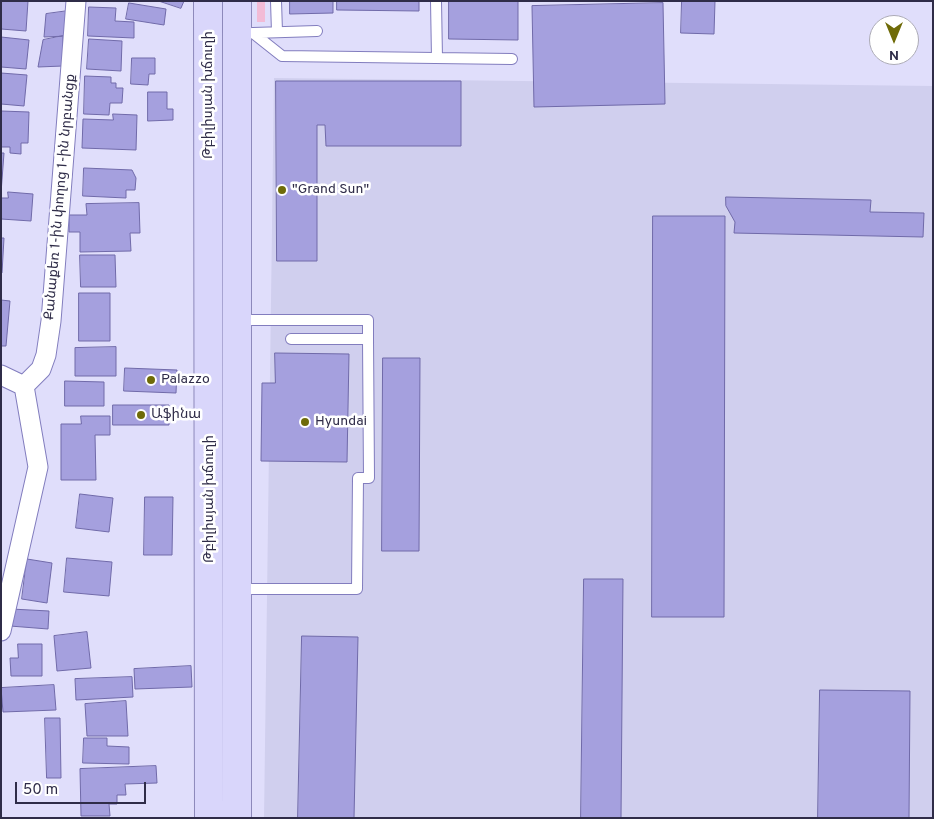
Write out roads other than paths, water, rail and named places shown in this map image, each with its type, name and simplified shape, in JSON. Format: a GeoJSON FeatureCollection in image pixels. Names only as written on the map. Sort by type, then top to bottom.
{"type":"FeatureCollection","features":[{"type":"Feature","properties":{"kind":"main road","name":"Թբիլիսյան խճուղի"},"geometry":{"type":"LineString","coordinates":[[208,1],[209,818]]}},
{"type":"Feature","properties":{"kind":"main road","name":"Թբիլիսյան խճուղի"},"geometry":{"type":"LineString","coordinates":[[236,818],[237,320],[245,34],[237,1]]}},
{"type":"Feature","properties":{"kind":"main road"},"geometry":{"type":"LineString","coordinates":[[208,34],[245,34]]}},
{"type":"Feature","properties":{"kind":"street","name":"Քանաքեռ 1-ին փողոց 1-ին նրբանցք"},"geometry":{"type":"LineString","coordinates":[[24,386],[41,369],[46,355],[50,330],[76,1]]}},
{"type":"Feature","properties":{"kind":"street"},"geometry":{"type":"LineString","coordinates":[[1,374],[24,386],[38,467],[21,551],[1,631]]}},
{"type":"Feature","properties":{"kind":"lane"},"geometry":{"type":"LineString","coordinates":[[276,1],[277,32]]}},
{"type":"Feature","properties":{"kind":"lane"},"geometry":{"type":"LineString","coordinates":[[436,1],[437,58]]}},
{"type":"Feature","properties":{"kind":"lane"},"geometry":{"type":"LineString","coordinates":[[245,34],[317,32]]}},
{"type":"Feature","properties":{"kind":"lane"},"geometry":{"type":"LineString","coordinates":[[245,34],[282,56],[512,59]]}},
{"type":"Feature","properties":{"kind":"lane"},"geometry":{"type":"LineString","coordinates":[[237,320],[368,320],[369,478],[358,478],[357,589],[237,589]]}},
{"type":"Feature","properties":{"kind":"lane"},"geometry":{"type":"LineString","coordinates":[[292,339],[368,339]]}},
{"type":"Feature","properties":{"kind":"place","name":"\"Grand Sun\""},"geometry":{"type":"Point","coordinates":[282,190]}},
{"type":"Feature","properties":{"kind":"place","name":"Palazzo"},"geometry":{"type":"Point","coordinates":[151,380]}},
{"type":"Feature","properties":{"kind":"place","name":"Աֆինա"},"geometry":{"type":"Point","coordinates":[141,415]}},
{"type":"Feature","properties":{"kind":"place","name":"Hyundai"},"geometry":{"type":"Point","coordinates":[305,422]}}]}
